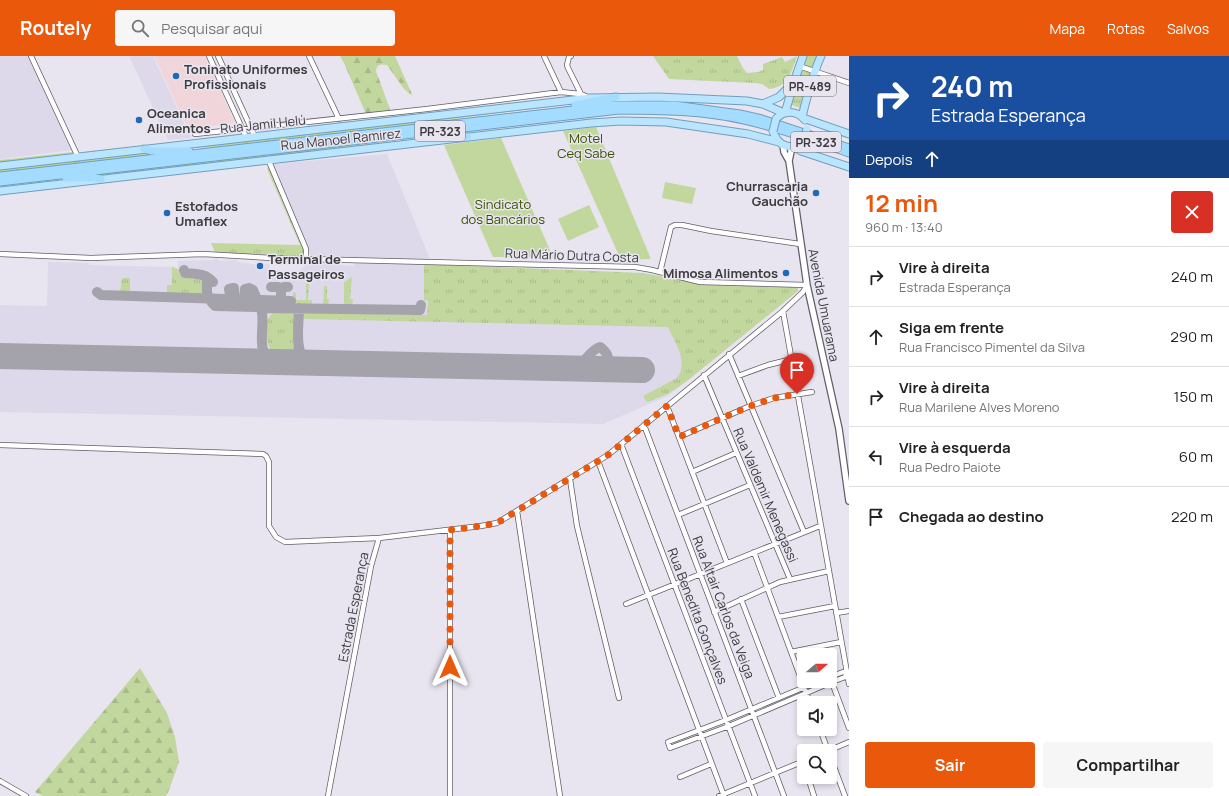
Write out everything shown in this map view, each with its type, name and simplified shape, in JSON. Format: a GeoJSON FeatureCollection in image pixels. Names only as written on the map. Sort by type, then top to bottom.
{"type":"FeatureCollection","features":[{"type":"Feature","properties":{"kind":"highway"},"geometry":{"type":"LineString","coordinates":[[556,112],[560,108],[616,97]]}},
{"type":"Feature","properties":{"kind":"highway","name":"PR-323"},"geometry":{"type":"LineString","coordinates":[[2,180],[211,152],[613,106],[674,105],[740,114],[762,119],[849,148]]}},
{"type":"Feature","properties":{"kind":"highway","name":"PR-323"},"geometry":{"type":"LineString","coordinates":[[2,180],[406,135],[603,111],[675,111],[743,120],[849,153]]}},
{"type":"Feature","properties":{"kind":"highway"},"geometry":{"type":"LineString","coordinates":[[406,135],[413,137],[461,135],[466,137]]}},
{"type":"Feature","properties":{"kind":"highway"},"geometry":{"type":"LineString","coordinates":[[144,150],[208,150],[211,152]]}},
{"type":"Feature","properties":{"kind":"highway"},"geometry":{"type":"LineString","coordinates":[[2,180],[25,182],[70,178],[101,179]]}},
{"type":"Feature","properties":{"kind":"main road","name":"PR-489"},"geometry":{"type":"LineString","coordinates":[[781,144],[773,131],[776,119],[784,113],[803,56]]}},
{"type":"Feature","properties":{"kind":"main road","name":"PR-489"},"geometry":{"type":"LineString","coordinates":[[784,113],[794,113],[803,118],[807,94],[814,71],[821,56]]}},
{"type":"Feature","properties":{"kind":"main road","name":"PR-489"},"geometry":{"type":"LineString","coordinates":[[763,104],[778,98],[794,82]]}},
{"type":"Feature","properties":{"kind":"main road","name":"Rua Jamil Helú"},"geometry":{"type":"LineString","coordinates":[[0,166],[590,98],[658,97],[748,102],[763,104],[784,113]]}},
{"type":"Feature","properties":{"kind":"main road"},"geometry":{"type":"LineString","coordinates":[[792,146],[798,145],[804,140],[807,129],[803,118]]}},
{"type":"Feature","properties":{"kind":"main road"},"geometry":{"type":"LineString","coordinates":[[803,118],[849,134]]}},
{"type":"Feature","properties":{"kind":"main road","name":"Rua Manoel Ramirez"},"geometry":{"type":"LineString","coordinates":[[0,191],[268,159],[432,142],[575,124],[621,121],[666,122],[748,134],[781,144]]}},
{"type":"Feature","properties":{"kind":"main road"},"geometry":{"type":"LineString","coordinates":[[781,144],[792,146],[801,151],[849,168]]}},
{"type":"Feature","properties":{"kind":"street"},"geometry":{"type":"LineString","coordinates":[[31,56],[78,157]]}},
{"type":"Feature","properties":{"kind":"street"},"geometry":{"type":"LineString","coordinates":[[209,56],[246,137]]}},
{"type":"Feature","properties":{"kind":"street"},"geometry":{"type":"LineString","coordinates":[[218,56],[255,136]]}},
{"type":"Feature","properties":{"kind":"street"},"geometry":{"type":"LineString","coordinates":[[309,56],[339,119]]}},
{"type":"Feature","properties":{"kind":"street"},"geometry":{"type":"LineString","coordinates":[[544,56],[561,92]]}},
{"type":"Feature","properties":{"kind":"street"},"geometry":{"type":"LineString","coordinates":[[571,56],[569,57],[568,61],[568,68],[582,94]]}},
{"type":"Feature","properties":{"kind":"street"},"geometry":{"type":"LineString","coordinates":[[799,66],[849,83]]}},
{"type":"Feature","properties":{"kind":"street"},"geometry":{"type":"LineString","coordinates":[[195,134],[339,119],[561,92],[582,94],[590,98]]}},
{"type":"Feature","properties":{"kind":"street","name":"Avenida Umuarama"},"geometry":{"type":"LineString","coordinates":[[781,144],[788,161],[807,285],[839,429],[849,501]]}},
{"type":"Feature","properties":{"kind":"street","name":"Avenida Umuarama"},"geometry":{"type":"LineString","coordinates":[[788,161],[792,146]]}},
{"type":"Feature","properties":{"kind":"street"},"geometry":{"type":"LineString","coordinates":[[268,159],[306,249],[306,258]]}},
{"type":"Feature","properties":{"kind":"street"},"geometry":{"type":"LineString","coordinates":[[660,272],[671,227],[675,225],[800,244]]}},
{"type":"Feature","properties":{"kind":"street","name":"Rua Mário Dutra Costa"},"geometry":{"type":"LineString","coordinates":[[0,254],[91,258],[204,254],[239,257],[635,267],[700,282],[807,285]]}},
{"type":"Feature","properties":{"kind":"street","name":"Estrada Esperança"},"geometry":{"type":"LineString","coordinates":[[328,796],[371,566],[379,538],[497,523],[570,479],[621,444],[783,311],[803,292],[807,285]]}},
{"type":"Feature","properties":{"kind":"street"},"geometry":{"type":"LineString","coordinates":[[783,311],[849,684]]}},
{"type":"Feature","properties":{"kind":"street"},"geometry":{"type":"LineString","coordinates":[[729,354],[804,532]]}},
{"type":"Feature","properties":{"kind":"street"},"geometry":{"type":"LineString","coordinates":[[738,376],[768,365],[792,359]]}},
{"type":"Feature","properties":{"kind":"street","name":"Rua Valdemir Menegassi"},"geometry":{"type":"LineString","coordinates":[[704,375],[790,579]]}},
{"type":"Feature","properties":{"kind":"street"},"geometry":{"type":"LineString","coordinates":[[679,437],[750,406],[774,398],[812,392]]}},
{"type":"Feature","properties":{"kind":"street"},"geometry":{"type":"LineString","coordinates":[[667,406],[726,563]]}},
{"type":"Feature","properties":{"kind":"street","name":"Rua Altair Carlos da Veiga"},"geometry":{"type":"LineString","coordinates":[[644,425],[784,796]]}},
{"type":"Feature","properties":{"kind":"street","name":"Rua Benedita Gonçalves"},"geometry":{"type":"LineString","coordinates":[[621,444],[755,796]]}},
{"type":"Feature","properties":{"kind":"street"},"geometry":{"type":"LineString","coordinates":[[0,445],[263,454],[268,458],[269,462],[269,526],[276,537],[285,542],[379,538]]}},
{"type":"Feature","properties":{"kind":"street"},"geometry":{"type":"LineString","coordinates":[[692,472],[736,453]]}},
{"type":"Feature","properties":{"kind":"street"},"geometry":{"type":"LineString","coordinates":[[598,461],[700,730],[722,795],[797,765]]}},
{"type":"Feature","properties":{"kind":"street"},"geometry":{"type":"LineString","coordinates":[[570,479],[577,526],[619,698]]}},
{"type":"Feature","properties":{"kind":"street"},"geometry":{"type":"LineString","coordinates":[[678,515],[750,485]]}},
{"type":"Feature","properties":{"kind":"street"},"geometry":{"type":"LineString","coordinates":[[517,511],[560,796]]}},
{"type":"Feature","properties":{"kind":"street"},"geometry":{"type":"LineString","coordinates":[[626,604],[820,526]]}},
{"type":"Feature","properties":{"kind":"street"},"geometry":{"type":"LineString","coordinates":[[450,530],[450,796]]}},
{"type":"Feature","properties":{"kind":"street"},"geometry":{"type":"LineString","coordinates":[[754,552],[797,668]]}},
{"type":"Feature","properties":{"kind":"street"},"geometry":{"type":"LineString","coordinates":[[714,612],[767,587],[790,579],[829,571]]}},
{"type":"Feature","properties":{"kind":"street"},"geometry":{"type":"LineString","coordinates":[[741,599],[779,698]]}},
{"type":"Feature","properties":{"kind":"street"},"geometry":{"type":"LineString","coordinates":[[778,617],[835,606]]}},
{"type":"Feature","properties":{"kind":"street"},"geometry":{"type":"LineString","coordinates":[[836,613],[849,611]]}},
{"type":"Feature","properties":{"kind":"street"},"geometry":{"type":"LineString","coordinates":[[791,652],[841,642]]}},
{"type":"Feature","properties":{"kind":"street"},"geometry":{"type":"LineString","coordinates":[[837,674],[843,672],[848,673]]}},
{"type":"Feature","properties":{"kind":"street"},"geometry":{"type":"LineString","coordinates":[[837,680],[845,677],[848,673]]}},
{"type":"Feature","properties":{"kind":"street"},"geometry":{"type":"LineString","coordinates":[[802,688],[726,720],[668,742],[670,748],[729,726],[818,688]]}},
{"type":"Feature","properties":{"kind":"street"},"geometry":{"type":"LineString","coordinates":[[804,688],[807,696]]}},
{"type":"Feature","properties":{"kind":"street"},"geometry":{"type":"LineString","coordinates":[[834,688],[849,728]]}},
{"type":"Feature","properties":{"kind":"street"},"geometry":{"type":"LineString","coordinates":[[842,710],[849,708]]}},
{"type":"Feature","properties":{"kind":"street"},"geometry":{"type":"LineString","coordinates":[[837,747],[849,742]]}},
{"type":"Feature","properties":{"kind":"street"},"geometry":{"type":"LineString","coordinates":[[680,777],[711,764]]}},
{"type":"Feature","properties":{"kind":"street"},"geometry":{"type":"LineString","coordinates":[[837,775],[845,796]]}},
{"type":"Feature","properties":{"kind":"street"},"geometry":{"type":"LineString","coordinates":[[0,781],[26,796]]}},
{"type":"Feature","properties":{"kind":"street"},"geometry":{"type":"LineString","coordinates":[[810,784],[814,796]]}},
{"type":"Feature","properties":{"kind":"shaded area"},"geometry":{"type":"Polygon","coordinates":[[[0,56],[30,56],[73,150],[0,159],[0,56]]]}},
{"type":"Feature","properties":{"kind":"shaded area"},"geometry":{"type":"Polygon","coordinates":[[[129,56],[153,56],[191,138],[168,140],[129,56]]]}},
{"type":"Feature","properties":{"kind":"shaded area"},"geometry":{"type":"Polygon","coordinates":[[[154,56],[205,56],[235,123],[188,129],[154,56]]]}},
{"type":"Feature","properties":{"kind":"shaded area"},"geometry":{"type":"Polygon","coordinates":[[[387,154],[430,259],[311,256],[273,164],[387,154]]]}},
{"type":"Feature","properties":{"kind":"shaded area"},"geometry":{"type":"Polygon","coordinates":[[[218,259],[219,261],[237,260],[238,262],[251,264],[269,264],[269,270],[299,271],[310,262],[340,263],[340,265],[354,266],[355,263],[424,264],[424,279],[680,305],[728,348],[668,396],[603,424],[0,412],[0,305],[47,306],[48,262],[89,263],[89,265],[175,267],[178,269],[178,261],[218,259]]]}},
{"type":"Feature","properties":{"kind":"green space"},"geometry":{"type":"Polygon","coordinates":[[[340,56],[395,56],[412,94],[411,95],[404,89],[387,65],[380,65],[377,67],[376,71],[390,109],[389,111],[366,114],[340,56]]]}},
{"type":"Feature","properties":{"kind":"green space"},"geometry":{"type":"Polygon","coordinates":[[[653,56],[737,56],[747,73],[763,70],[763,64],[782,57],[785,62],[797,56],[791,73],[785,82],[776,88],[769,89],[762,84],[755,83],[669,79],[653,56]]]}},
{"type":"Feature","properties":{"kind":"green space"},"geometry":{"type":"Polygon","coordinates":[[[807,56],[817,56],[813,67],[811,68],[805,65],[804,62],[807,56]]]}},
{"type":"Feature","properties":{"kind":"green space"},"geometry":{"type":"Polygon","coordinates":[[[802,70],[809,72],[811,75],[800,108],[789,104],[799,72],[802,70]]]}},
{"type":"Feature","properties":{"kind":"green space"},"geometry":{"type":"Polygon","coordinates":[[[586,102],[215,147],[171,149],[586,102]]]}},
{"type":"Feature","properties":{"kind":"green space","name":"Motel Ceq Sabe"},"geometry":{"type":"Polygon","coordinates":[[[596,127],[651,259],[621,260],[563,131],[596,127]]]}},
{"type":"Feature","properties":{"kind":"green space"},"geometry":{"type":"Polygon","coordinates":[[[436,138],[107,176],[80,175],[347,146],[436,138]]]}},
{"type":"Feature","properties":{"kind":"green space","name":"Sindicato dos Bancários"},"geometry":{"type":"Polygon","coordinates":[[[501,138],[553,257],[493,257],[444,145],[501,138]]]}},
{"type":"Feature","properties":{"kind":"green space"},"geometry":{"type":"Polygon","coordinates":[[[74,152],[75,154],[0,163],[0,160],[74,152]]]}},
{"type":"Feature","properties":{"kind":"green space"},"geometry":{"type":"Polygon","coordinates":[[[142,153],[174,154],[112,159],[0,172],[0,169],[142,153]]]}},
{"type":"Feature","properties":{"kind":"green space"},"geometry":{"type":"Polygon","coordinates":[[[269,166],[305,248],[305,253],[300,256],[215,252],[211,243],[300,245],[267,169],[269,166]]]}},
{"type":"Feature","properties":{"kind":"green space"},"geometry":{"type":"Polygon","coordinates":[[[665,182],[696,188],[692,204],[662,198],[665,182]]]}},
{"type":"Feature","properties":{"kind":"green space"},"geometry":{"type":"Polygon","coordinates":[[[589,205],[599,227],[568,241],[558,219],[589,205]]]}},
{"type":"Feature","properties":{"kind":"green space"},"geometry":{"type":"Polygon","coordinates":[[[424,264],[643,273],[708,285],[792,287],[798,288],[798,291],[687,381],[668,394],[647,402],[643,396],[677,378],[682,366],[680,352],[668,327],[302,319],[303,314],[308,313],[427,315],[428,301],[424,300],[424,264]]]}},
{"type":"Feature","properties":{"kind":"green space"},"geometry":{"type":"Polygon","coordinates":[[[172,267],[179,270],[180,276],[203,277],[204,294],[167,293],[167,285],[172,285],[172,267]]]}},
{"type":"Feature","properties":{"kind":"green space"},"geometry":{"type":"Polygon","coordinates":[[[352,277],[350,299],[353,299],[352,307],[344,307],[344,282],[352,277]]]}},
{"type":"Feature","properties":{"kind":"green space"},"geometry":{"type":"Polygon","coordinates":[[[122,278],[130,278],[130,292],[120,292],[122,278]]]}},
{"type":"Feature","properties":{"kind":"green space"},"geometry":{"type":"Polygon","coordinates":[[[306,283],[309,284],[308,300],[312,300],[312,306],[293,306],[293,292],[296,293],[296,300],[306,300],[306,283]]]}},
{"type":"Feature","properties":{"kind":"green space"},"geometry":{"type":"Polygon","coordinates":[[[324,286],[327,286],[327,299],[329,299],[328,307],[323,307],[324,286]]]}},
{"type":"Feature","properties":{"kind":"green space"},"geometry":{"type":"Polygon","coordinates":[[[277,311],[296,312],[295,353],[276,353],[273,352],[269,346],[266,332],[267,323],[270,316],[277,311]]]}},
{"type":"Feature","properties":{"kind":"green space"},"geometry":{"type":"Polygon","coordinates":[[[140,668],[167,713],[175,737],[179,762],[166,796],[43,796],[35,792],[140,668]]]}},
{"type":"Feature","properties":{"kind":"taxiway"},"geometry":{"type":"LineString","coordinates":[[184,270],[185,273],[204,275],[213,282]]}},
{"type":"Feature","properties":{"kind":"taxiway"},"geometry":{"type":"LineString","coordinates":[[207,279],[208,296],[215,306],[259,307],[261,309],[262,347],[264,353],[269,359],[276,362]]}},
{"type":"Feature","properties":{"kind":"taxiway"},"geometry":{"type":"LineString","coordinates":[[271,287],[278,287],[281,289]]}},
{"type":"Feature","properties":{"kind":"taxiway"},"geometry":{"type":"LineString","coordinates":[[281,306],[281,289],[288,287]]}},
{"type":"Feature","properties":{"kind":"taxiway"},"geometry":{"type":"LineString","coordinates":[[230,295],[229,289],[234,288],[234,303]]}},
{"type":"Feature","properties":{"kind":"taxiway"},"geometry":{"type":"LineString","coordinates":[[242,303],[245,298],[245,289],[249,288],[253,290],[256,297]]}},
{"type":"Feature","properties":{"kind":"taxiway"},"geometry":{"type":"LineString","coordinates":[[97,292],[101,295],[291,301]]}},
{"type":"Feature","properties":{"kind":"taxiway"},"geometry":{"type":"LineString","coordinates":[[254,307],[256,305],[263,306],[262,311],[267,308],[420,310],[421,305]]}},
{"type":"Feature","properties":{"kind":"taxiway"},"geometry":{"type":"LineString","coordinates":[[299,308],[299,344],[302,357],[306,363]]}},
{"type":"Feature","properties":{"kind":"taxiway"},"geometry":{"type":"LineString","coordinates":[[290,362],[297,355],[299,347]]}},
{"type":"Feature","properties":{"kind":"taxiway"},"geometry":{"type":"LineString","coordinates":[[574,368],[581,364],[593,351],[600,347],[607,354],[609,369]]}},
{"type":"Feature","properties":{"kind":"taxiway"},"geometry":{"type":"LineString","coordinates":[[250,361],[258,358],[263,349]]}},
{"type":"Feature","properties":{"kind":"runway"},"geometry":{"type":"LineString","coordinates":[[0,356],[642,370]]}},
{"type":"Feature","properties":{"kind":"place","name":"Toninato Uniformes Profissionais"},"geometry":{"type":"Point","coordinates":[176,76]}},
{"type":"Feature","properties":{"kind":"place","name":"Oceanica Alimentos"},"geometry":{"type":"Point","coordinates":[139,120]}},
{"type":"Feature","properties":{"kind":"place","name":"Churrascaria Gauchão"},"geometry":{"type":"Point","coordinates":[816,193]}},
{"type":"Feature","properties":{"kind":"place","name":"Estofados Umaflex"},"geometry":{"type":"Point","coordinates":[167,213]}},
{"type":"Feature","properties":{"kind":"place","name":"Terminal de Passageiros"},"geometry":{"type":"Point","coordinates":[260,266]}},
{"type":"Feature","properties":{"kind":"place","name":"Mimosa Alimentos"},"geometry":{"type":"Point","coordinates":[786,273]}},
{"type":"Feature","properties":{"kind":"route"},"geometry":{"type":"LineString","coordinates":[[450,667],[450,530],[497,523],[608,455],[667,406],[679,437],[750,406],[774,398],[797,394]]}}]}
